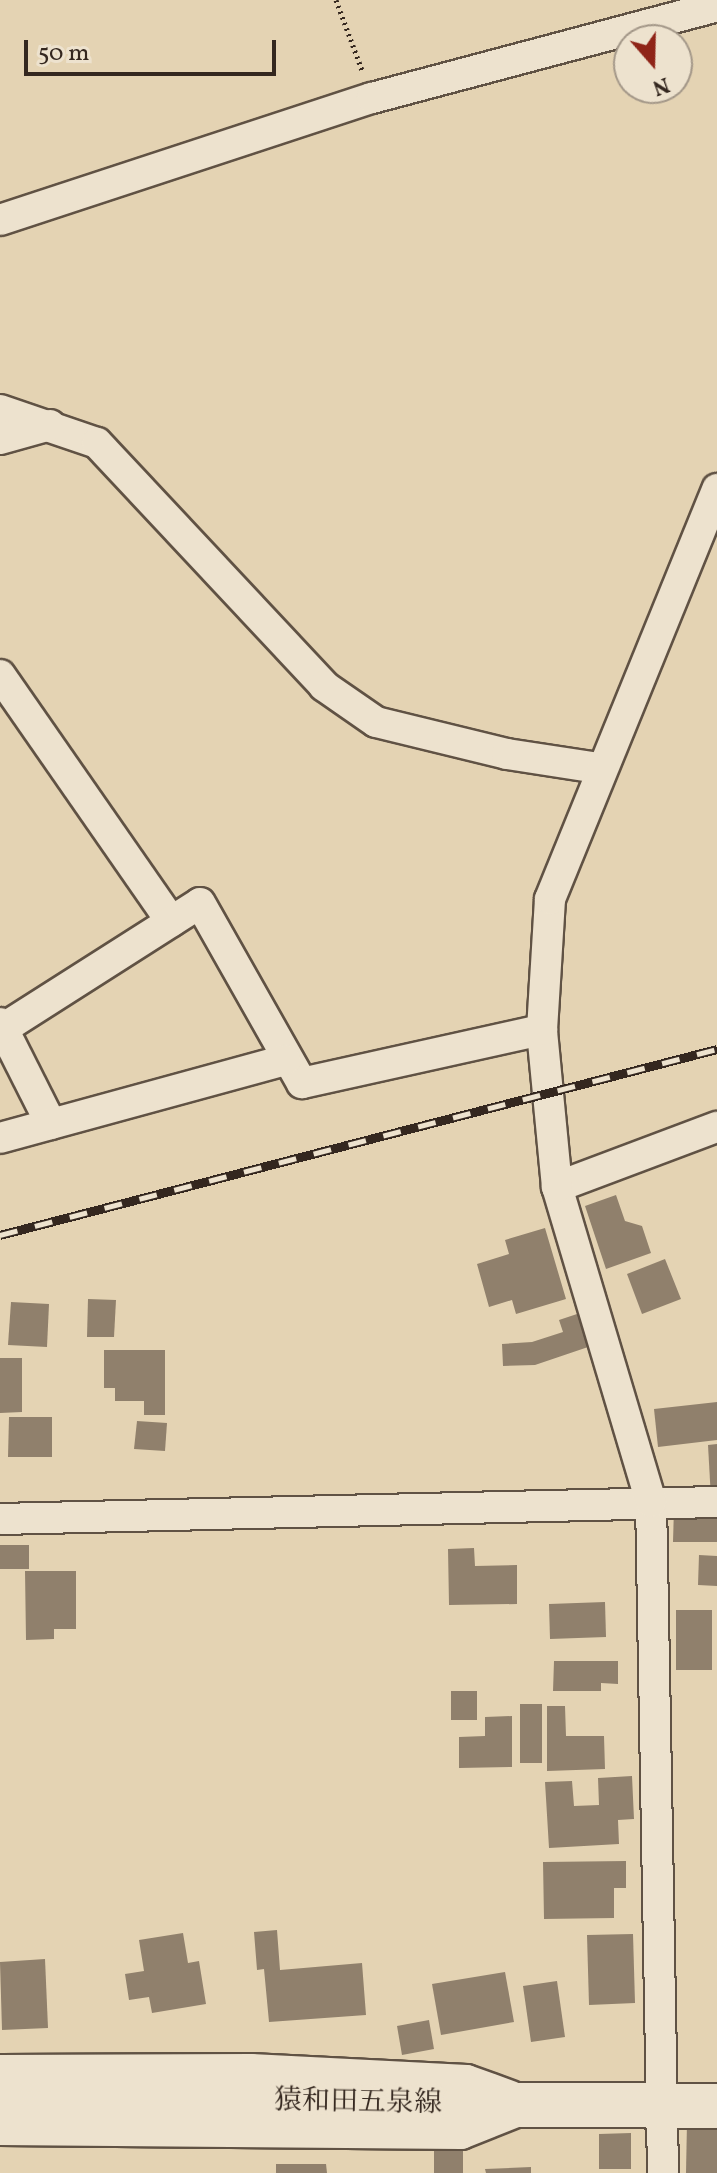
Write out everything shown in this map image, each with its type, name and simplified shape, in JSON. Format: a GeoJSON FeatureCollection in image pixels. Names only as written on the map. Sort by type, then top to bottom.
{"type":"FeatureCollection","features":[{"type":"Feature","properties":{"kind":"main road","name":"猿和田五泉線"},"geometry":{"type":"LineString","coordinates":[[0,2101],[717,2106]]}},
{"type":"Feature","properties":{"kind":"street"},"geometry":{"type":"LineString","coordinates":[[0,220],[372,98],[717,6]]}},
{"type":"Feature","properties":{"kind":"street"},"geometry":{"type":"LineString","coordinates":[[0,410],[97,443],[324,686],[376,722],[507,754],[599,768]]}},
{"type":"Feature","properties":{"kind":"street"},"geometry":{"type":"LineString","coordinates":[[0,439],[50,425]]}},
{"type":"Feature","properties":{"kind":"street"},"geometry":{"type":"LineString","coordinates":[[663,2173],[665,2105],[651,1502],[557,1187],[542,1030],[550,899],[599,768],[717,489]]}},
{"type":"Feature","properties":{"kind":"street"},"geometry":{"type":"LineString","coordinates":[[0,675],[171,921]]}},
{"type":"Feature","properties":{"kind":"street"},"geometry":{"type":"LineString","coordinates":[[51,1124],[2,1026],[200,903],[286,1060],[302,1083],[542,1030]]}},
{"type":"Feature","properties":{"kind":"street"},"geometry":{"type":"LineString","coordinates":[[0,1138],[286,1060]]}},
{"type":"Feature","properties":{"kind":"street"},"geometry":{"type":"LineString","coordinates":[[557,1187],[717,1127]]}},
{"type":"Feature","properties":{"kind":"street"},"geometry":{"type":"LineString","coordinates":[[0,1519],[717,1502]]}},
{"type":"Feature","properties":{"kind":"street"},"geometry":{"type":"LineString","coordinates":[[0,2070],[251,2069],[467,2080],[536,2105]]}},
{"type":"Feature","properties":{"kind":"street"},"geometry":{"type":"LineString","coordinates":[[0,2130],[461,2134],[536,2105]]}},
{"type":"Feature","properties":{"kind":"path"},"geometry":{"type":"LineString","coordinates":[[336,0],[372,98]]}},
{"type":"Feature","properties":{"kind":"building"},"geometry":{"type":"Polygon","coordinates":[[[616,1195],[625,1221],[642,1226],[651,1253],[606,1269],[585,1206],[616,1195]]]}},
{"type":"Feature","properties":{"kind":"building"},"geometry":{"type":"Polygon","coordinates":[[[545,1228],[566,1299],[516,1314],[512,1300],[489,1307],[477,1264],[509,1254],[505,1240],[545,1228]]]}},
{"type":"Feature","properties":{"kind":"building"},"geometry":{"type":"Polygon","coordinates":[[[665,1259],[681,1299],[642,1314],[627,1274],[665,1259]]]}},
{"type":"Feature","properties":{"kind":"building"},"geometry":{"type":"Polygon","coordinates":[[[88,1299],[116,1300],[114,1337],[87,1337],[88,1299]]]}},
{"type":"Feature","properties":{"kind":"building"},"geometry":{"type":"Polygon","coordinates":[[[11,1302],[49,1304],[47,1347],[8,1345],[11,1302]]]}},
{"type":"Feature","properties":{"kind":"building"},"geometry":{"type":"Polygon","coordinates":[[[583,1312],[594,1345],[535,1365],[503,1366],[502,1344],[532,1342],[563,1332],[559,1320],[583,1312]]]}},
{"type":"Feature","properties":{"kind":"building"},"geometry":{"type":"Polygon","coordinates":[[[104,1350],[165,1350],[165,1415],[144,1415],[144,1401],[115,1401],[115,1388],[104,1388],[104,1350]]]}},
{"type":"Feature","properties":{"kind":"building"},"geometry":{"type":"Polygon","coordinates":[[[0,1358],[22,1358],[22,1412],[0,1413],[0,1358]]]}},
{"type":"Feature","properties":{"kind":"building"},"geometry":{"type":"Polygon","coordinates":[[[717,1402],[717,1440],[658,1447],[654,1409],[717,1402]]]}},
{"type":"Feature","properties":{"kind":"building"},"geometry":{"type":"Polygon","coordinates":[[[9,1417],[52,1417],[52,1457],[8,1457],[9,1417]]]}},
{"type":"Feature","properties":{"kind":"building"},"geometry":{"type":"Polygon","coordinates":[[[137,1421],[167,1423],[165,1451],[134,1449],[137,1421]]]}},
{"type":"Feature","properties":{"kind":"building"},"geometry":{"type":"Polygon","coordinates":[[[717,1444],[717,1499],[711,1499],[708,1445],[717,1444]]]}},
{"type":"Feature","properties":{"kind":"building"},"geometry":{"type":"Polygon","coordinates":[[[674,1508],[717,1509],[717,1542],[673,1542],[674,1508]]]}},
{"type":"Feature","properties":{"kind":"building"},"geometry":{"type":"Polygon","coordinates":[[[0,1545],[29,1545],[29,1569],[0,1569],[0,1545]]]}},
{"type":"Feature","properties":{"kind":"building"},"geometry":{"type":"Polygon","coordinates":[[[474,1548],[475,1566],[517,1565],[517,1604],[449,1605],[448,1549],[474,1548]]]}},
{"type":"Feature","properties":{"kind":"building"},"geometry":{"type":"Polygon","coordinates":[[[699,1555],[717,1556],[717,1586],[698,1585],[699,1555]]]}},
{"type":"Feature","properties":{"kind":"building"},"geometry":{"type":"Polygon","coordinates":[[[25,1571],[76,1571],[76,1629],[54,1629],[54,1639],[26,1640],[25,1571]]]}},
{"type":"Feature","properties":{"kind":"building"},"geometry":{"type":"Polygon","coordinates":[[[605,1602],[606,1637],[550,1639],[549,1604],[605,1602]]]}},
{"type":"Feature","properties":{"kind":"building"},"geometry":{"type":"Polygon","coordinates":[[[676,1610],[712,1610],[712,1670],[676,1670],[676,1610]]]}},
{"type":"Feature","properties":{"kind":"building"},"geometry":{"type":"Polygon","coordinates":[[[554,1661],[618,1661],[618,1684],[601,1683],[601,1691],[553,1691],[554,1661]]]}},
{"type":"Feature","properties":{"kind":"building"},"geometry":{"type":"Polygon","coordinates":[[[451,1691],[477,1691],[477,1720],[451,1720],[451,1691]]]}},
{"type":"Feature","properties":{"kind":"building"},"geometry":{"type":"Polygon","coordinates":[[[520,1704],[542,1704],[542,1763],[520,1763],[520,1704]]]}},
{"type":"Feature","properties":{"kind":"building"},"geometry":{"type":"Polygon","coordinates":[[[547,1706],[565,1706],[566,1736],[604,1736],[605,1769],[547,1771],[547,1706]]]}},
{"type":"Feature","properties":{"kind":"building"},"geometry":{"type":"Polygon","coordinates":[[[512,1716],[512,1767],[459,1768],[459,1737],[485,1736],[485,1717],[512,1716]]]}},
{"type":"Feature","properties":{"kind":"building"},"geometry":{"type":"Polygon","coordinates":[[[632,1776],[634,1819],[618,1820],[619,1844],[549,1848],[545,1782],[572,1781],[574,1806],[599,1805],[598,1778],[632,1776]]]}},
{"type":"Feature","properties":{"kind":"building"},"geometry":{"type":"Polygon","coordinates":[[[626,1861],[626,1888],[614,1888],[614,1918],[544,1919],[543,1862],[626,1861]]]}},
{"type":"Feature","properties":{"kind":"building"},"geometry":{"type":"Polygon","coordinates":[[[277,1930],[280,1970],[362,1963],[366,2015],[269,2022],[264,1969],[257,1970],[254,1932],[277,1930]]]}},
{"type":"Feature","properties":{"kind":"building"},"geometry":{"type":"Polygon","coordinates":[[[183,1933],[188,1963],[199,1961],[206,2004],[152,2013],[149,1997],[129,2000],[125,1974],[144,1971],[139,1940],[183,1933]]]}},
{"type":"Feature","properties":{"kind":"building"},"geometry":{"type":"Polygon","coordinates":[[[633,1934],[635,2003],[589,2005],[587,1935],[633,1934]]]}},
{"type":"Feature","properties":{"kind":"building"},"geometry":{"type":"Polygon","coordinates":[[[45,1959],[48,2028],[2,2030],[0,1962],[45,1959]]]}},
{"type":"Feature","properties":{"kind":"building"},"geometry":{"type":"Polygon","coordinates":[[[505,1972],[514,2022],[441,2035],[432,1984],[505,1972]]]}},
{"type":"Feature","properties":{"kind":"building"},"geometry":{"type":"Polygon","coordinates":[[[557,1981],[565,2037],[531,2042],[523,1986],[557,1981]]]}},
{"type":"Feature","properties":{"kind":"building"},"geometry":{"type":"Polygon","coordinates":[[[429,2020],[434,2049],[402,2055],[397,2026],[429,2020]]]}},
{"type":"Feature","properties":{"kind":"building"},"geometry":{"type":"Polygon","coordinates":[[[687,2122],[717,2122],[717,2173],[686,2173],[687,2122]]]}},
{"type":"Feature","properties":{"kind":"building"},"geometry":{"type":"Polygon","coordinates":[[[631,2133],[631,2169],[599,2169],[599,2134],[631,2133]]]}},
{"type":"Feature","properties":{"kind":"building"},"geometry":{"type":"Polygon","coordinates":[[[434,2145],[463,2145],[463,2173],[434,2173],[434,2145]]]}},
{"type":"Feature","properties":{"kind":"building"},"geometry":{"type":"Polygon","coordinates":[[[276,2164],[326,2164],[327,2173],[276,2173],[276,2164]]]}},
{"type":"Feature","properties":{"kind":"building"},"geometry":{"type":"Polygon","coordinates":[[[531,2167],[531,2173],[486,2173],[485,2169],[531,2167]]]}},
{"type":"Feature","properties":{"kind":"railway"},"geometry":{"type":"LineString","coordinates":[[0,1235],[717,1049]]}}]}
